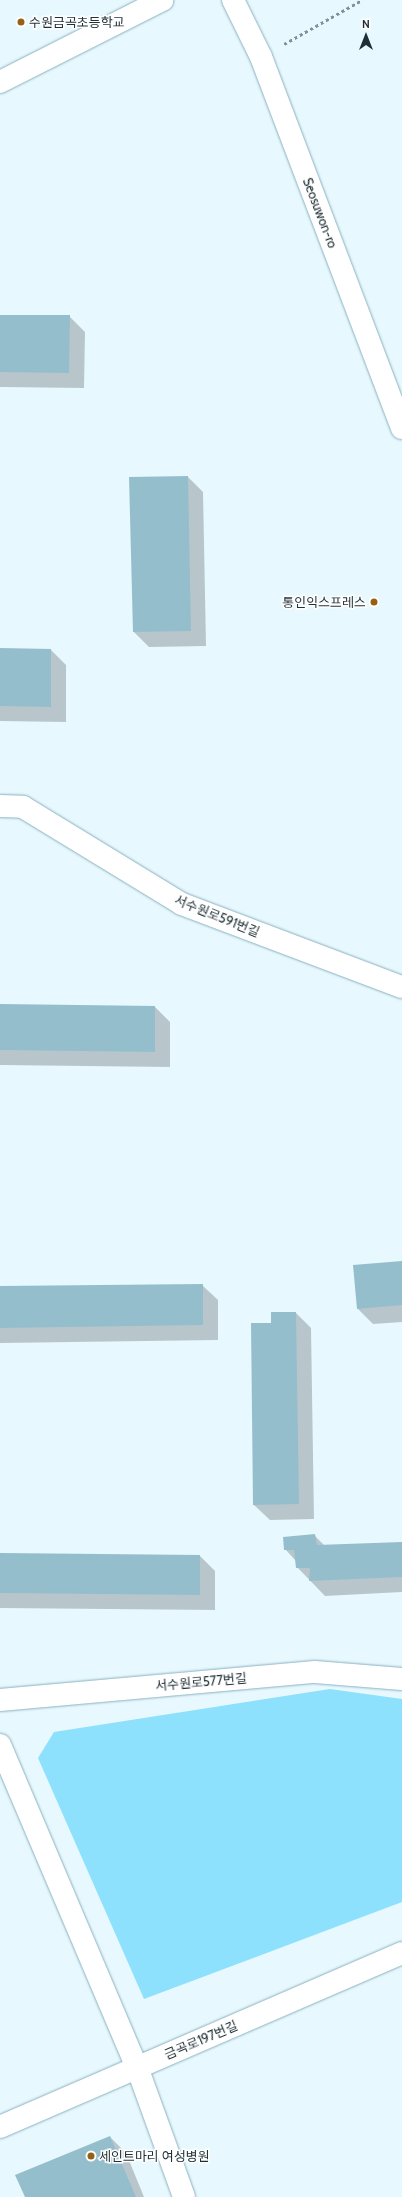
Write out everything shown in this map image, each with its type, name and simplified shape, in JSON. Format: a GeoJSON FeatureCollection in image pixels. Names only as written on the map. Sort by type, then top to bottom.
{"type":"FeatureCollection","features":[{"type":"Feature","properties":{"kind":"street"},"geometry":{"type":"LineString","coordinates":[[0,82],[162,0]]}},
{"type":"Feature","properties":{"kind":"street","name":"Seosuwon-ro"},"geometry":{"type":"LineString","coordinates":[[233,0],[261,57],[402,428]]}},
{"type":"Feature","properties":{"kind":"street","name":"서수원로591번길"},"geometry":{"type":"LineString","coordinates":[[0,806],[23,807],[182,904],[402,987]]}},
{"type":"Feature","properties":{"kind":"street","name":"서수원로577번길"},"geometry":{"type":"LineString","coordinates":[[0,1700],[315,1672],[402,1679]]}},
{"type":"Feature","properties":{"kind":"street"},"geometry":{"type":"LineString","coordinates":[[0,1745],[137,2067],[184,2197]]}},
{"type":"Feature","properties":{"kind":"street","name":"금곡로197번길"},"geometry":{"type":"LineString","coordinates":[[2,2120],[137,2067],[402,1953]]}},
{"type":"Feature","properties":{"kind":"path"},"geometry":{"type":"LineString","coordinates":[[261,57],[362,0]]}},
{"type":"Feature","properties":{"kind":"shaded area"},"geometry":{"type":"Polygon","coordinates":[[[330,1689],[402,1699],[402,1902],[144,1999],[38,1758],[54,1732],[330,1689]]]}},
{"type":"Feature","properties":{"kind":"building"},"geometry":{"type":"Polygon","coordinates":[[[0,315],[70,315],[69,373],[0,372],[0,315]]]}},
{"type":"Feature","properties":{"kind":"building"},"geometry":{"type":"Polygon","coordinates":[[[188,476],[191,631],[133,632],[129,477],[188,476]]]}},
{"type":"Feature","properties":{"kind":"building"},"geometry":{"type":"Polygon","coordinates":[[[0,648],[51,649],[51,707],[0,706],[0,648]]]}},
{"type":"Feature","properties":{"kind":"building"},"geometry":{"type":"Polygon","coordinates":[[[0,1004],[155,1006],[155,1052],[0,1050],[0,1004]]]}},
{"type":"Feature","properties":{"kind":"building"},"geometry":{"type":"Polygon","coordinates":[[[402,1261],[402,1305],[357,1309],[353,1265],[402,1261]]]}},
{"type":"Feature","properties":{"kind":"building"},"geometry":{"type":"Polygon","coordinates":[[[203,1284],[203,1325],[0,1328],[0,1286],[203,1284]]]}},
{"type":"Feature","properties":{"kind":"building"},"geometry":{"type":"Polygon","coordinates":[[[271,1312],[296,1312],[299,1504],[253,1505],[251,1323],[271,1323],[271,1312]]]}},
{"type":"Feature","properties":{"kind":"building"},"geometry":{"type":"Polygon","coordinates":[[[315,1534],[317,1545],[402,1542],[402,1577],[309,1581],[310,1568],[296,1568],[294,1550],[284,1550],[283,1537],[315,1534]]]}},
{"type":"Feature","properties":{"kind":"building"},"geometry":{"type":"Polygon","coordinates":[[[0,1553],[200,1555],[200,1595],[0,1593],[0,1553]]]}},
{"type":"Feature","properties":{"kind":"building","name":"세인트마리 여성병원"},"geometry":{"type":"Polygon","coordinates":[[[110,2136],[136,2197],[25,2197],[15,2175],[110,2136]]]}},
{"type":"Feature","properties":{"kind":"place","name":"수원금곡초등학교"},"geometry":{"type":"Point","coordinates":[21,22]}},
{"type":"Feature","properties":{"kind":"place","name":"통인익스프레스"},"geometry":{"type":"Point","coordinates":[374,602]}},
{"type":"Feature","properties":{"kind":"place","name":"세인트마리 여성병원"},"geometry":{"type":"Point","coordinates":[91,2156]}}]}
